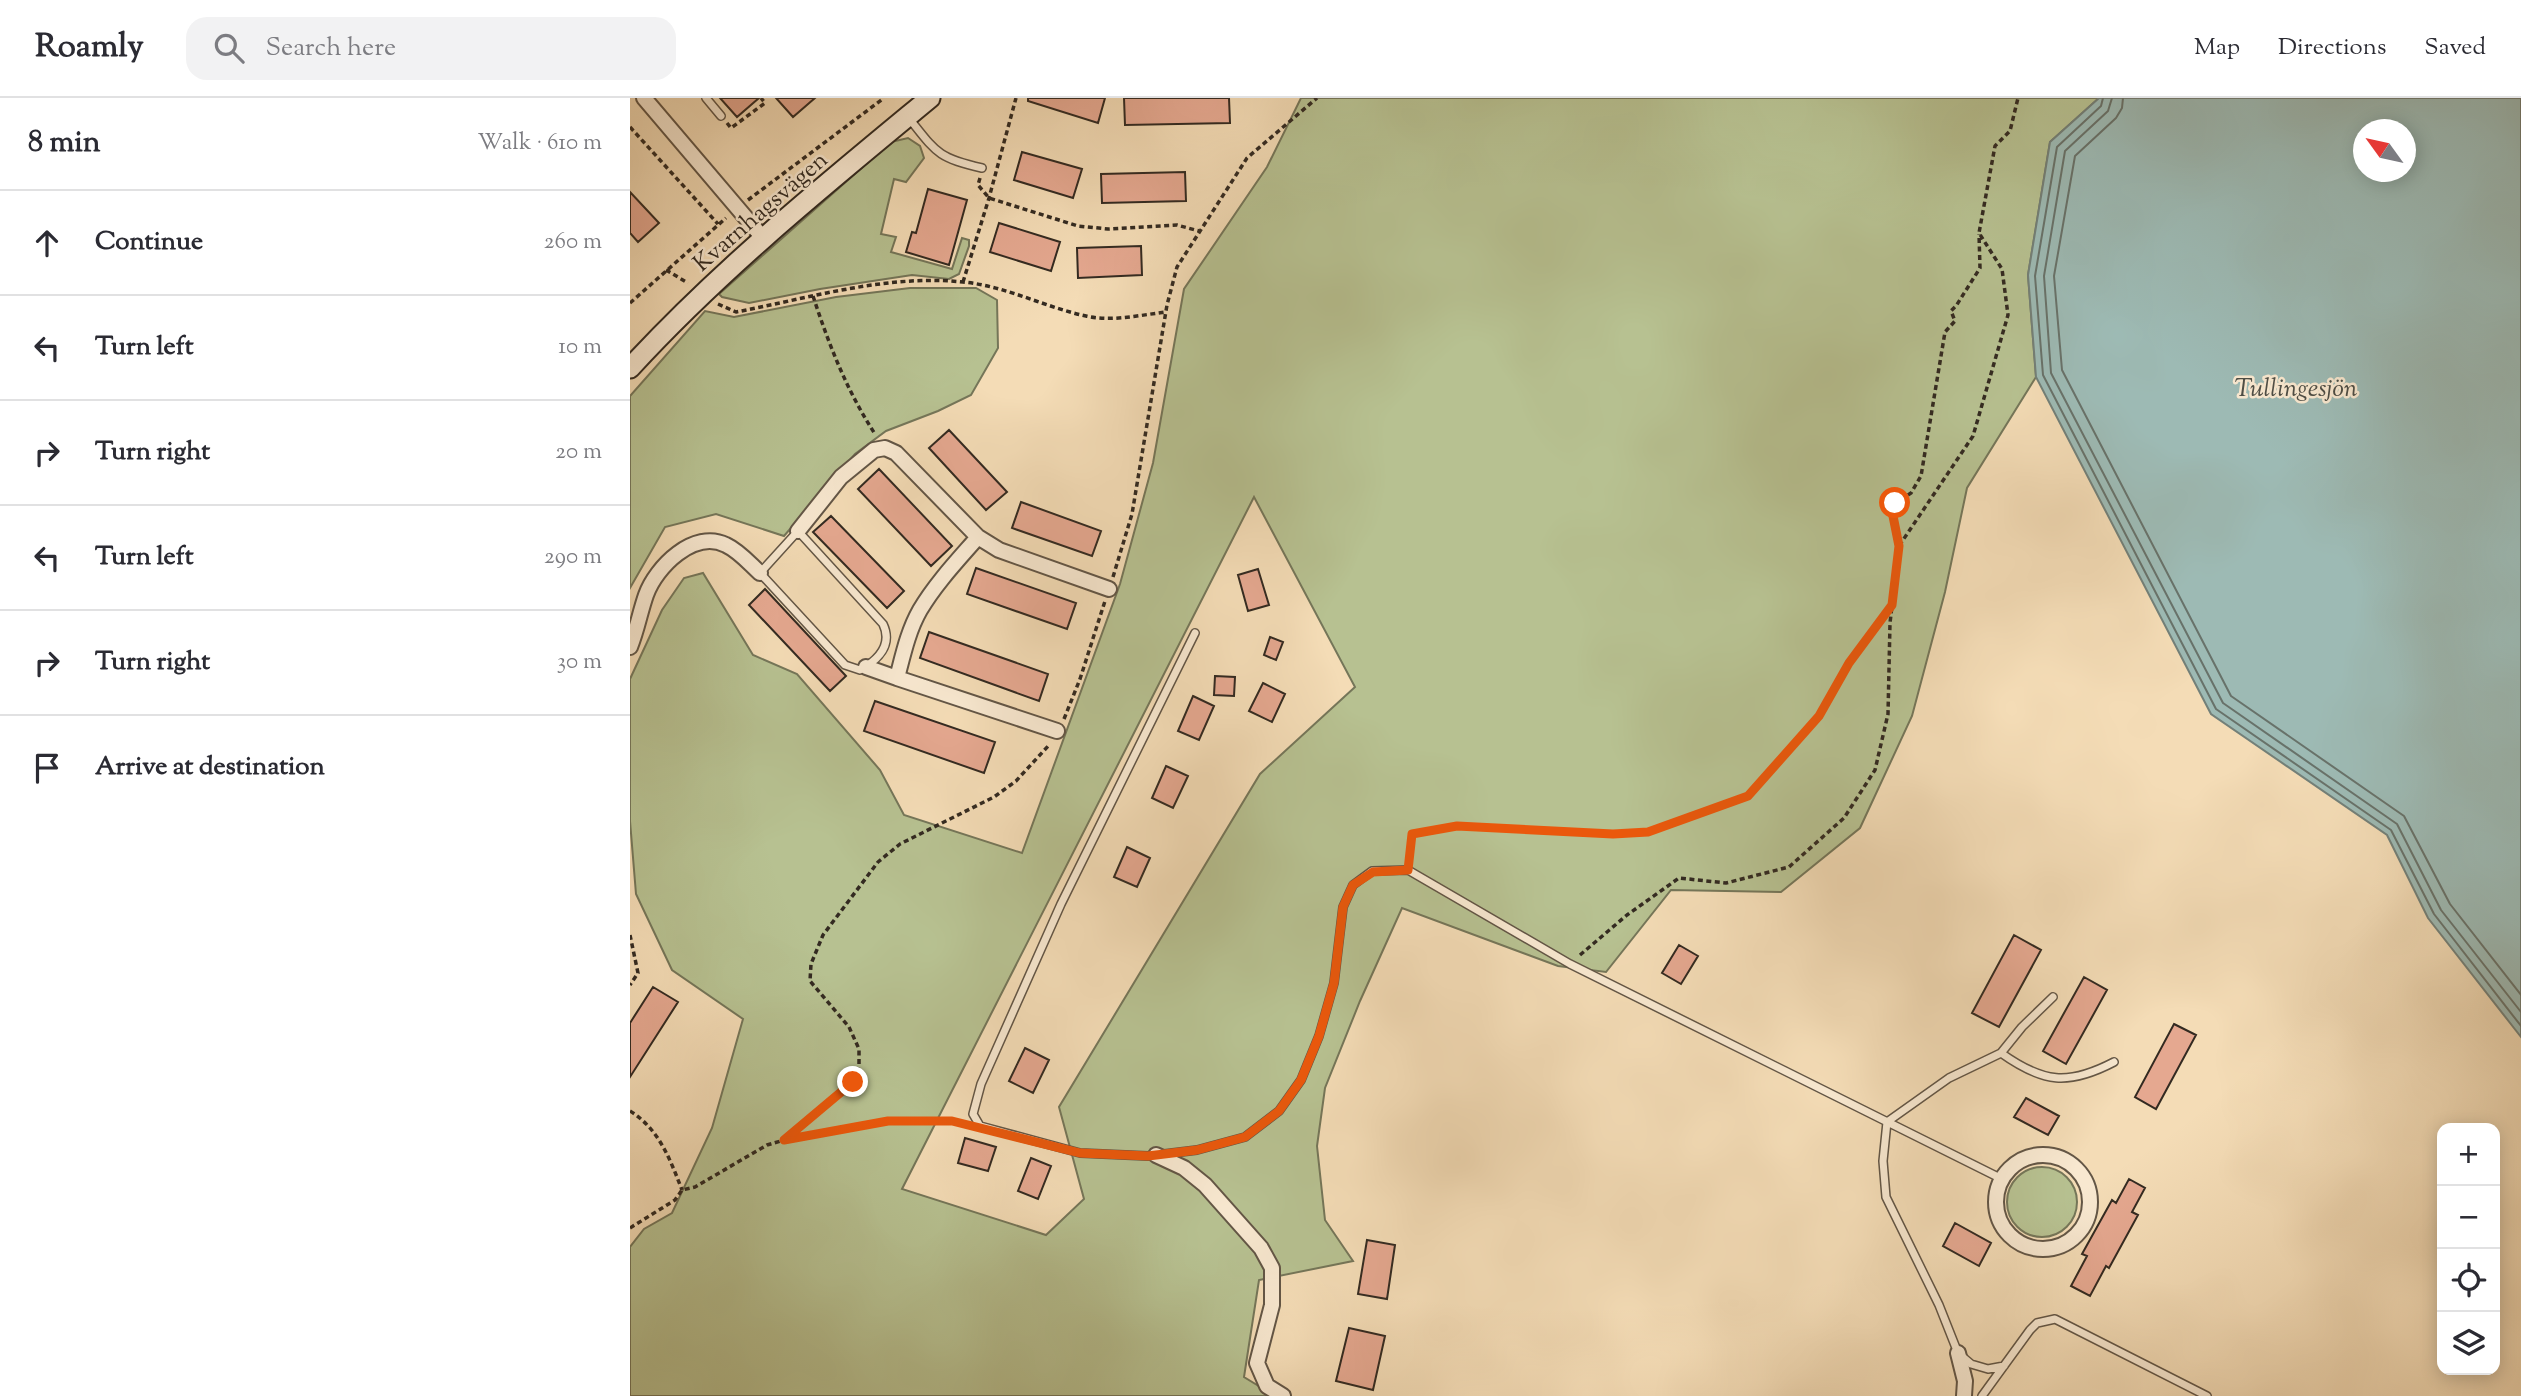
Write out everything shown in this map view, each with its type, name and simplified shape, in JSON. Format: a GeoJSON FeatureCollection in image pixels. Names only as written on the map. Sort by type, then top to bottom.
{"type":"FeatureCollection","features":[{"type":"Feature","properties":{"kind":"street"},"geometry":{"type":"LineString","coordinates":[[644,98],[763,238]]}},
{"type":"Feature","properties":{"kind":"street","name":"Kvarnhagsvägen"},"geometry":{"type":"LineString","coordinates":[[630,368],[673,323],[763,238],[930,98]]}},
{"type":"Feature","properties":{"kind":"street"},"geometry":{"type":"LineString","coordinates":[[798,531],[841,477],[874,450],[885,448],[896,453],[978,537],[999,550],[1109,589]]}},
{"type":"Feature","properties":{"kind":"street"},"geometry":{"type":"LineString","coordinates":[[897,678],[911,630],[920,610],[978,537]]}},
{"type":"Feature","properties":{"kind":"street"},"geometry":{"type":"LineString","coordinates":[[630,647],[647,593],[662,566],[680,551],[705,542],[724,543],[760,573]]}},
{"type":"Feature","properties":{"kind":"street"},"geometry":{"type":"LineString","coordinates":[[866,667],[1058,731]]}},
{"type":"Feature","properties":{"kind":"street"},"geometry":{"type":"LineString","coordinates":[[1157,1155],[1184,1168],[1205,1185],[1261,1248],[1272,1269],[1272,1305],[1257,1363],[1267,1386],[1283,1396]]}},
{"type":"Feature","properties":{"kind":"street"},"geometry":{"type":"LineString","coordinates":[[2050,1155],[2068,1161],[2081,1174],[2089,1191],[2090,1209],[2084,1226],[2071,1240],[2055,1248],[2036,1249],[2019,1243],[2005,1230],[1997,1214],[1996,1195],[2002,1179],[2015,1164],[2032,1156],[2050,1155]]}},
{"type":"Feature","properties":{"kind":"street"},"geometry":{"type":"LineString","coordinates":[[1958,1353],[1965,1381],[1964,1396]]}},
{"type":"Feature","properties":{"kind":"lane"},"geometry":{"type":"LineString","coordinates":[[706,98],[721,116]]}},
{"type":"Feature","properties":{"kind":"lane"},"geometry":{"type":"LineString","coordinates":[[907,116],[937,153],[955,162],[982,167]]}},
{"type":"Feature","properties":{"kind":"lane"},"geometry":{"type":"LineString","coordinates":[[798,531],[883,624],[887,640],[884,648],[860,670],[845,665],[760,573],[798,531]]}},
{"type":"Feature","properties":{"kind":"lane"},"geometry":{"type":"LineString","coordinates":[[1195,633],[1061,904],[981,1084],[973,1114],[980,1126],[1080,1153],[1157,1155],[1206,1148],[1245,1137],[1279,1111],[1301,1080],[1319,1036],[1334,983],[1343,907],[1353,885],[1373,872],[1408,870],[1570,964],[2002,1179]]}},
{"type":"Feature","properties":{"kind":"lane"},"geometry":{"type":"LineString","coordinates":[[2004,1366],[1988,1369],[1971,1364],[1958,1353],[1939,1304],[1886,1197],[1883,1161],[1887,1122],[1949,1078],[2001,1053],[2022,1027],[2053,997]]}},
{"type":"Feature","properties":{"kind":"lane"},"geometry":{"type":"LineString","coordinates":[[2001,1053],[2023,1069],[2050,1078],[2086,1076],[2114,1062]]}},
{"type":"Feature","properties":{"kind":"lane"},"geometry":{"type":"LineString","coordinates":[[1982,1396],[2037,1322],[2055,1319],[2207,1396]]}},
{"type":"Feature","properties":{"kind":"path"},"geometry":{"type":"LineString","coordinates":[[721,116],[731,128],[738,125],[765,103],[761,98]]}},
{"type":"Feature","properties":{"kind":"path"},"geometry":{"type":"LineString","coordinates":[[630,303],[718,224],[884,98]]}},
{"type":"Feature","properties":{"kind":"path"},"geometry":{"type":"LineString","coordinates":[[963,282],[1016,98]]}},
{"type":"Feature","properties":{"kind":"path"},"geometry":{"type":"LineString","coordinates":[[784,1140],[853,1082],[859,1067],[859,1049],[849,1027],[810,981],[811,964],[823,935],[878,862],[900,844],[994,797],[1035,763],[1058,731],[1080,679],[1132,514],[1166,312],[1177,267],[1247,158],[1317,98]]}},
{"type":"Feature","properties":{"kind":"path"},"geometry":{"type":"LineString","coordinates":[[1570,964],[1627,915],[1679,878],[1726,883],[1789,867],[1844,818],[1875,770],[1888,715],[1892,605],[1899,546],[1892,511],[1895,503],[1911,493],[1921,476],[1945,332],[1955,321],[1951,311],[1980,268],[1979,233],[1994,146],[2010,131],[2018,98]]}},
{"type":"Feature","properties":{"kind":"path"},"geometry":{"type":"LineString","coordinates":[[630,127],[718,224]]}},
{"type":"Feature","properties":{"kind":"path"},"geometry":{"type":"LineString","coordinates":[[982,167],[978,185],[989,198],[1078,226],[1108,229],[1177,225],[1199,232]]}},
{"type":"Feature","properties":{"kind":"path"},"geometry":{"type":"LineString","coordinates":[[1899,546],[1973,436],[2008,315],[2002,270],[1979,233]]}},
{"type":"Feature","properties":{"kind":"path"},"geometry":{"type":"LineString","coordinates":[[666,270],[694,288]]}},
{"type":"Feature","properties":{"kind":"path"},"geometry":{"type":"LineString","coordinates":[[713,302],[736,312],[852,288],[893,283],[963,282],[1009,291],[1088,317],[1107,318],[1166,312]]}},
{"type":"Feature","properties":{"kind":"path"},"geometry":{"type":"LineString","coordinates":[[813,296],[831,349],[856,405],[885,448]]}},
{"type":"Feature","properties":{"kind":"path"},"geometry":{"type":"LineString","coordinates":[[1408,870],[1412,834],[1457,826],[1613,834],[1648,832],[1748,796],[1819,716],[1849,663],[1892,605]]}},
{"type":"Feature","properties":{"kind":"path"},"geometry":{"type":"LineString","coordinates":[[630,935],[638,973],[630,985]]}},
{"type":"Feature","properties":{"kind":"path"},"geometry":{"type":"LineString","coordinates":[[630,1111],[642,1118],[659,1137],[682,1190]]}},
{"type":"Feature","properties":{"kind":"path"},"geometry":{"type":"LineString","coordinates":[[630,1228],[675,1200],[682,1190],[695,1187],[767,1145],[784,1140],[888,1121],[952,1121],[980,1126]]}},
{"type":"Feature","properties":{"kind":"green space"},"geometry":{"type":"Polygon","coordinates":[[[1301,98],[2099,98],[2050,142],[2028,275],[2036,377],[1967,488],[1945,592],[1912,716],[1860,828],[1781,892],[1671,890],[1606,972],[1558,966],[1402,908],[1325,1088],[1317,1146],[1325,1220],[1353,1261],[1259,1280],[1244,1377],[1275,1396],[630,1396],[630,1247],[644,1229],[672,1213],[712,1128],[743,1019],[672,970],[636,894],[630,821],[630,679],[662,610],[684,578],[703,573],[753,655],[797,674],[880,770],[904,815],[1022,853],[1120,584],[1153,463],[1184,289],[1267,167],[1301,98]],[[1254,497],[902,1189],[1046,1235],[1084,1199],[1059,1107],[1260,774],[1355,687],[1254,497]]]}},
{"type":"Feature","properties":{"kind":"green space"},"geometry":{"type":"Polygon","coordinates":[[[908,138],[920,146],[924,158],[906,182],[894,179],[881,234],[896,237],[891,252],[952,269],[962,238],[969,240],[959,274],[949,279],[912,275],[749,303],[719,294],[891,142],[908,138]]]}},
{"type":"Feature","properties":{"kind":"green space"},"geometry":{"type":"Polygon","coordinates":[[[910,288],[976,288],[997,300],[998,348],[971,395],[886,431],[855,454],[784,536],[716,514],[665,527],[630,588],[630,396],[705,311],[734,317],[836,297],[910,288]]]}},
{"type":"Feature","properties":{"kind":"green space"},"geometry":{"type":"Polygon","coordinates":[[[2049,1167],[2062,1173],[2071,1182],[2075,1188],[2075,1216],[2067,1227],[2056,1235],[2035,1237],[2017,1227],[2009,1216],[2007,1195],[2017,1177],[2028,1169],[2049,1167]]]}},
{"type":"Feature","properties":{"kind":"water","name":"Tullingesjön"},"geometry":{"type":"Polygon","coordinates":[[[2099,98],[2521,98],[2521,1037],[2428,918],[2387,835],[2211,714],[2036,377],[2028,275],[2050,142],[2099,98]]]}},
{"type":"Feature","properties":{"kind":"building"},"geometry":{"type":"Polygon","coordinates":[[[720,98],[759,98],[737,117],[720,98]]]}},
{"type":"Feature","properties":{"kind":"building"},"geometry":{"type":"Polygon","coordinates":[[[776,98],[815,98],[793,117],[776,98]]]}},
{"type":"Feature","properties":{"kind":"building"},"geometry":{"type":"Polygon","coordinates":[[[1028,98],[1105,98],[1098,123],[1028,101],[1028,98]]]}},
{"type":"Feature","properties":{"kind":"building"},"geometry":{"type":"Polygon","coordinates":[[[1124,98],[1229,98],[1230,123],[1125,125],[1124,98]]]}},
{"type":"Feature","properties":{"kind":"building"},"geometry":{"type":"Polygon","coordinates":[[[1022,152],[1082,169],[1073,198],[1014,180],[1022,152]]]}},
{"type":"Feature","properties":{"kind":"building"},"geometry":{"type":"Polygon","coordinates":[[[1185,172],[1186,201],[1102,203],[1101,174],[1185,172]]]}},
{"type":"Feature","properties":{"kind":"building"},"geometry":{"type":"Polygon","coordinates":[[[928,189],[967,200],[949,265],[906,252],[912,232],[916,233],[928,189]]]}},
{"type":"Feature","properties":{"kind":"building"},"geometry":{"type":"Polygon","coordinates":[[[630,192],[659,223],[638,242],[630,233],[630,192]]]}},
{"type":"Feature","properties":{"kind":"building"},"geometry":{"type":"Polygon","coordinates":[[[999,223],[1060,242],[1051,271],[990,252],[999,223]]]}},
{"type":"Feature","properties":{"kind":"building"},"geometry":{"type":"Polygon","coordinates":[[[1141,246],[1142,275],[1078,278],[1077,248],[1141,246]]]}},
{"type":"Feature","properties":{"kind":"building"},"geometry":{"type":"Polygon","coordinates":[[[949,430],[1007,492],[986,510],[929,448],[949,430]]]}},
{"type":"Feature","properties":{"kind":"building"},"geometry":{"type":"Polygon","coordinates":[[[879,469],[952,546],[931,566],[858,489],[879,469]]]}},
{"type":"Feature","properties":{"kind":"building"},"geometry":{"type":"Polygon","coordinates":[[[1021,502],[1101,531],[1092,556],[1012,528],[1021,502]]]}},
{"type":"Feature","properties":{"kind":"building"},"geometry":{"type":"Polygon","coordinates":[[[831,516],[904,591],[887,608],[813,532],[831,516]]]}},
{"type":"Feature","properties":{"kind":"building"},"geometry":{"type":"Polygon","coordinates":[[[976,568],[1076,603],[1067,629],[967,594],[976,568]]]}},
{"type":"Feature","properties":{"kind":"building"},"geometry":{"type":"Polygon","coordinates":[[[1258,569],[1269,605],[1248,611],[1238,575],[1258,569]]]}},
{"type":"Feature","properties":{"kind":"building"},"geometry":{"type":"Polygon","coordinates":[[[765,589],[846,676],[830,691],[749,605],[765,589]]]}},
{"type":"Feature","properties":{"kind":"building"},"geometry":{"type":"Polygon","coordinates":[[[929,632],[1048,674],[1039,701],[920,658],[929,632]]]}},
{"type":"Feature","properties":{"kind":"building"},"geometry":{"type":"Polygon","coordinates":[[[1270,637],[1283,642],[1276,660],[1264,655],[1270,637]]]}},
{"type":"Feature","properties":{"kind":"building"},"geometry":{"type":"Polygon","coordinates":[[[1215,676],[1235,677],[1234,696],[1214,695],[1215,676]]]}},
{"type":"Feature","properties":{"kind":"building"},"geometry":{"type":"Polygon","coordinates":[[[1263,683],[1285,694],[1272,722],[1249,711],[1263,683]]]}},
{"type":"Feature","properties":{"kind":"building"},"geometry":{"type":"Polygon","coordinates":[[[1193,696],[1214,706],[1199,740],[1178,731],[1193,696]]]}},
{"type":"Feature","properties":{"kind":"building"},"geometry":{"type":"Polygon","coordinates":[[[875,701],[995,742],[984,773],[864,731],[875,701]]]}},
{"type":"Feature","properties":{"kind":"building"},"geometry":{"type":"Polygon","coordinates":[[[1166,766],[1188,776],[1173,808],[1152,798],[1166,766]]]}},
{"type":"Feature","properties":{"kind":"building"},"geometry":{"type":"Polygon","coordinates":[[[1127,847],[1150,858],[1137,887],[1114,877],[1127,847]]]}},
{"type":"Feature","properties":{"kind":"building"},"geometry":{"type":"Polygon","coordinates":[[[2014,935],[2041,950],[1999,1027],[1972,1013],[2014,935]]]}},
{"type":"Feature","properties":{"kind":"building"},"geometry":{"type":"Polygon","coordinates":[[[1679,945],[1698,956],[1681,984],[1662,973],[1679,945]]]}},
{"type":"Feature","properties":{"kind":"building"},"geometry":{"type":"Polygon","coordinates":[[[2084,977],[2107,990],[2066,1064],[2043,1051],[2084,977]]]}},
{"type":"Feature","properties":{"kind":"building"},"geometry":{"type":"Polygon","coordinates":[[[653,987],[678,1002],[630,1077],[630,1023],[653,987]]]}},
{"type":"Feature","properties":{"kind":"building"},"geometry":{"type":"Polygon","coordinates":[[[2174,1024],[2196,1035],[2156,1109],[2135,1097],[2174,1024]]]}},
{"type":"Feature","properties":{"kind":"building"},"geometry":{"type":"Polygon","coordinates":[[[1025,1048],[1049,1060],[1033,1093],[1009,1081],[1025,1048]]]}},
{"type":"Feature","properties":{"kind":"building"},"geometry":{"type":"Polygon","coordinates":[[[2026,1098],[2059,1116],[2048,1135],[2014,1117],[2026,1098]]]}},
{"type":"Feature","properties":{"kind":"building"},"geometry":{"type":"Polygon","coordinates":[[[965,1138],[996,1147],[988,1171],[958,1163],[965,1138]]]}},
{"type":"Feature","properties":{"kind":"building"},"geometry":{"type":"Polygon","coordinates":[[[1031,1158],[1051,1166],[1038,1199],[1018,1191],[1031,1158]]]}},
{"type":"Feature","properties":{"kind":"building"},"geometry":{"type":"Polygon","coordinates":[[[2129,1179],[2145,1188],[2132,1212],[2138,1215],[2090,1296],[2071,1286],[2087,1256],[2082,1254],[2112,1200],[2116,1203],[2129,1179]]]}},
{"type":"Feature","properties":{"kind":"building"},"geometry":{"type":"Polygon","coordinates":[[[1955,1223],[1991,1243],[1979,1266],[1943,1246],[1955,1223]]]}},
{"type":"Feature","properties":{"kind":"building"},"geometry":{"type":"Polygon","coordinates":[[[1367,1240],[1395,1245],[1387,1299],[1358,1294],[1367,1240]]]}},
{"type":"Feature","properties":{"kind":"building"},"geometry":{"type":"Polygon","coordinates":[[[1349,1328],[1385,1336],[1373,1390],[1336,1381],[1349,1328]]]}},
{"type":"Feature","properties":{"kind":"route"},"geometry":{"type":"LineString","coordinates":[[853,1082],[784,1140],[888,1121],[952,1121],[1080,1153],[1148,1156],[1197,1150],[1245,1137],[1279,1111],[1301,1080],[1319,1036],[1334,983],[1343,907],[1353,885],[1373,872],[1408,870],[1412,834],[1457,826],[1613,834],[1648,832],[1748,796],[1819,716],[1849,663],[1892,605],[1899,546],[1892,511],[1895,503]]}}]}
